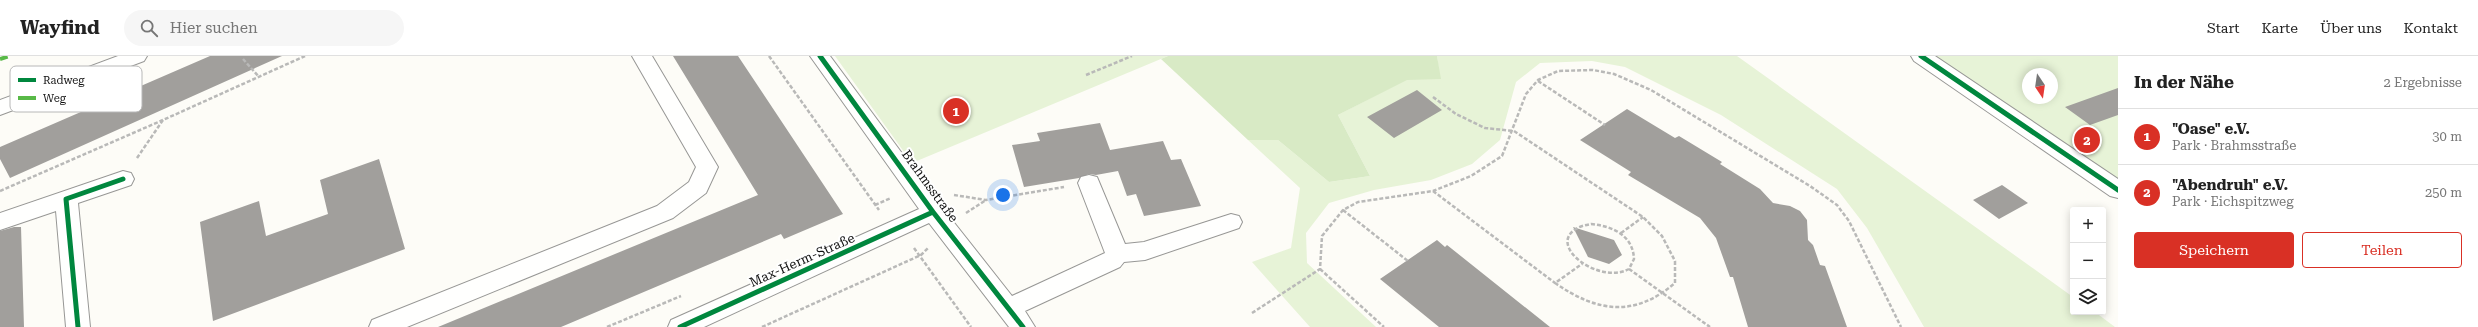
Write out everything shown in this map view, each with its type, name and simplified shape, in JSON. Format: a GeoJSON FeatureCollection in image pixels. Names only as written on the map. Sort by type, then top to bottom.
{"type":"FeatureCollection","features":[{"type":"Feature","properties":{"kind":"street"},"geometry":{"type":"LineString","coordinates":[[111,66],[137,56]]}},
{"type":"Feature","properties":{"kind":"street"},"geometry":{"type":"LineString","coordinates":[[381,327],[665,212],[698,187],[707,167],[642,56]]}},
{"type":"Feature","properties":{"kind":"street","name":"Brahmsstraße"},"geometry":{"type":"LineString","coordinates":[[820,56],[917,187],[933,212],[1023,327]]}},
{"type":"Feature","properties":{"kind":"street"},"geometry":{"type":"LineString","coordinates":[[1921,56],[2118,190]]}},
{"type":"Feature","properties":{"kind":"street"},"geometry":{"type":"LineString","coordinates":[[0,108],[10,104]]}},
{"type":"Feature","properties":{"kind":"street"},"geometry":{"type":"LineString","coordinates":[[0,222],[123,179]]}},
{"type":"Feature","properties":{"kind":"street"},"geometry":{"type":"LineString","coordinates":[[1088,183],[1117,254]]}},
{"type":"Feature","properties":{"kind":"street"},"geometry":{"type":"LineString","coordinates":[[66,199],[78,327]]}},
{"type":"Feature","properties":{"kind":"street","name":"Max-Herm-Straße"},"geometry":{"type":"LineString","coordinates":[[680,327],[933,212]]}},
{"type":"Feature","properties":{"kind":"street"},"geometry":{"type":"LineString","coordinates":[[1008,308],[1112,261],[1117,254],[1145,251],[1231,222]]}},
{"type":"Feature","properties":{"kind":"path"},"geometry":{"type":"LineString","coordinates":[[0,191],[305,56]]}},
{"type":"Feature","properties":{"kind":"path"},"geometry":{"type":"LineString","coordinates":[[769,56],[880,211],[872,214]]}},
{"type":"Feature","properties":{"kind":"path"},"geometry":{"type":"LineString","coordinates":[[1086,75],[1132,56]]}},
{"type":"Feature","properties":{"kind":"path"},"geometry":{"type":"LineString","coordinates":[[243,59],[259,77]]}},
{"type":"Feature","properties":{"kind":"path"},"geometry":{"type":"LineString","coordinates":[[1320,269],[1322,236],[1343,210],[1358,202],[1433,191],[1471,176],[1502,156],[1514,131],[1526,94],[1538,80],[1558,71],[1593,70],[1614,74],[1651,90],[1810,186],[1837,205],[1849,221],[1901,327]]}},
{"type":"Feature","properties":{"kind":"path"},"geometry":{"type":"LineString","coordinates":[[1538,80],[1604,126]]}},
{"type":"Feature","properties":{"kind":"path"},"geometry":{"type":"LineString","coordinates":[[1433,97],[1456,114],[1485,128],[1514,131],[1643,217],[1662,236],[1675,261],[1675,283],[1664,294],[1643,305],[1616,307],[1584,300],[1555,284],[1433,191]]}},
{"type":"Feature","properties":{"kind":"path"},"geometry":{"type":"LineString","coordinates":[[123,179],[163,120]]}},
{"type":"Feature","properties":{"kind":"path"},"geometry":{"type":"LineString","coordinates":[[875,205],[917,187],[939,188],[959,197],[986,200],[1088,183]]}},
{"type":"Feature","properties":{"kind":"path"},"geometry":{"type":"LineString","coordinates":[[1343,210],[1408,261]]}},
{"type":"Feature","properties":{"kind":"path"},"geometry":{"type":"LineString","coordinates":[[1621,233],[1643,217]]}},
{"type":"Feature","properties":{"kind":"path"},"geometry":{"type":"LineString","coordinates":[[1591,224],[1606,226],[1621,233],[1630,242],[1636,252],[1635,262],[1629,269],[1620,273],[1608,274],[1582,264],[1572,255],[1567,244],[1569,233],[1577,226],[1591,224]]}},
{"type":"Feature","properties":{"kind":"path"},"geometry":{"type":"LineString","coordinates":[[762,327],[921,255],[971,327]]}},
{"type":"Feature","properties":{"kind":"path"},"geometry":{"type":"LineString","coordinates":[[1555,284],[1582,264]]}},
{"type":"Feature","properties":{"kind":"path"},"geometry":{"type":"LineString","coordinates":[[1252,313],[1320,269]]}},
{"type":"Feature","properties":{"kind":"path"},"geometry":{"type":"LineString","coordinates":[[1320,269],[1384,327]]}},
{"type":"Feature","properties":{"kind":"path"},"geometry":{"type":"LineString","coordinates":[[1629,269],[1710,327]]}},
{"type":"Feature","properties":{"kind":"path"},"geometry":{"type":"LineString","coordinates":[[607,327],[686,294]]}},
{"type":"Feature","properties":{"kind":"green space"},"geometry":{"type":"Polygon","coordinates":[[[835,56],[1168,56],[912,163],[835,56]]]}},
{"type":"Feature","properties":{"kind":"green space"},"geometry":{"type":"Polygon","coordinates":[[[1168,56],[1437,56],[1441,79],[1407,80],[1338,115],[1370,176],[1329,182],[1278,140],[1248,140],[1161,59],[1168,56]]]}},
{"type":"Feature","properties":{"kind":"green space"},"geometry":{"type":"Polygon","coordinates":[[[1437,56],[1737,56],[2070,295],[2070,315],[2099,315],[2115,327],[1924,327],[1867,228],[1837,189],[1721,115],[1625,67],[1592,61],[1540,63],[1516,82],[1500,140],[1472,164],[1431,180],[1374,190],[1329,203],[1306,233],[1307,263],[1376,327],[1310,327],[1252,262],[1291,248],[1300,188],[1248,140],[1278,140],[1329,182],[1370,176],[1338,115],[1407,79],[1440,79],[1437,56]]]}},
{"type":"Feature","properties":{"kind":"green space"},"geometry":{"type":"Polygon","coordinates":[[[1932,56],[2118,56],[2118,182],[1932,56]]]}},
{"type":"Feature","properties":{"kind":"building"},"geometry":{"type":"Polygon","coordinates":[[[210,56],[282,56],[10,178],[0,159],[0,147],[81,112],[142,112],[142,85],[210,56]]]}},
{"type":"Feature","properties":{"kind":"building"},"geometry":{"type":"Polygon","coordinates":[[[673,56],[738,56],[843,214],[784,239],[781,234],[561,327],[438,327],[758,195],[673,56]]]}},
{"type":"Feature","properties":{"kind":"building"},"geometry":{"type":"Polygon","coordinates":[[[2118,88],[2118,115],[2090,125],[2065,107],[2118,88]]]}},
{"type":"Feature","properties":{"kind":"building"},"geometry":{"type":"Polygon","coordinates":[[[1417,90],[1442,110],[1394,138],[1367,117],[1417,90]]]}},
{"type":"Feature","properties":{"kind":"building"},"geometry":{"type":"Polygon","coordinates":[[[1627,109],[1675,138],[1679,136],[1722,162],[1720,164],[1760,189],[1773,203],[1790,206],[1800,211],[1807,220],[1808,240],[1813,245],[1820,265],[1825,266],[1847,327],[1748,327],[1733,277],[1730,277],[1716,238],[1700,218],[1628,175],[1631,172],[1580,140],[1627,109]]]}},
{"type":"Feature","properties":{"kind":"building"},"geometry":{"type":"Polygon","coordinates":[[[1100,123],[1110,150],[1163,141],[1171,160],[1181,159],[1201,206],[1144,216],[1136,194],[1127,196],[1118,171],[1096,175],[1089,174],[1079,178],[1024,187],[1012,145],[1040,141],[1037,133],[1100,123]]]}},
{"type":"Feature","properties":{"kind":"building"},"geometry":{"type":"Polygon","coordinates":[[[379,159],[405,249],[213,321],[200,222],[259,201],[266,236],[328,214],[320,180],[379,159]]]}},
{"type":"Feature","properties":{"kind":"building"},"geometry":{"type":"Polygon","coordinates":[[[2002,185],[2028,203],[1999,219],[1973,200],[2002,185]]]}},
{"type":"Feature","properties":{"kind":"building"},"geometry":{"type":"Polygon","coordinates":[[[14,227],[21,227],[24,327],[0,327],[0,231],[14,227]]]}},
{"type":"Feature","properties":{"kind":"building"},"geometry":{"type":"Polygon","coordinates":[[[1573,227],[1614,240],[1622,255],[1609,264],[1588,257],[1573,227]]]}},
{"type":"Feature","properties":{"kind":"building"},"geometry":{"type":"Polygon","coordinates":[[[1437,240],[1445,247],[1447,245],[1550,327],[1439,327],[1380,279],[1437,240]]]}},
{"type":"Feature","properties":{"kind":"marked path"},"geometry":{"type":"LineString","coordinates":[[0,59],[10,56]]}},
{"type":"Feature","properties":{"kind":"cycle path"},"geometry":{"type":"LineString","coordinates":[[820,56],[933,212],[1023,327]]}},
{"type":"Feature","properties":{"kind":"cycle path"},"geometry":{"type":"LineString","coordinates":[[1921,56],[2118,190]]}},
{"type":"Feature","properties":{"kind":"cycle path"},"geometry":{"type":"LineString","coordinates":[[78,327],[66,199],[123,179]]}},
{"type":"Feature","properties":{"kind":"cycle path"},"geometry":{"type":"LineString","coordinates":[[680,327],[933,212]]}},
{"type":"Feature","properties":{"kind":"place","name":"\"Oase\" e.V."},"geometry":{"type":"Point","coordinates":[956,111]}},
{"type":"Feature","properties":{"kind":"place","name":"\"Abendruh\" e.V."},"geometry":{"type":"Point","coordinates":[2087,140]}}]}
